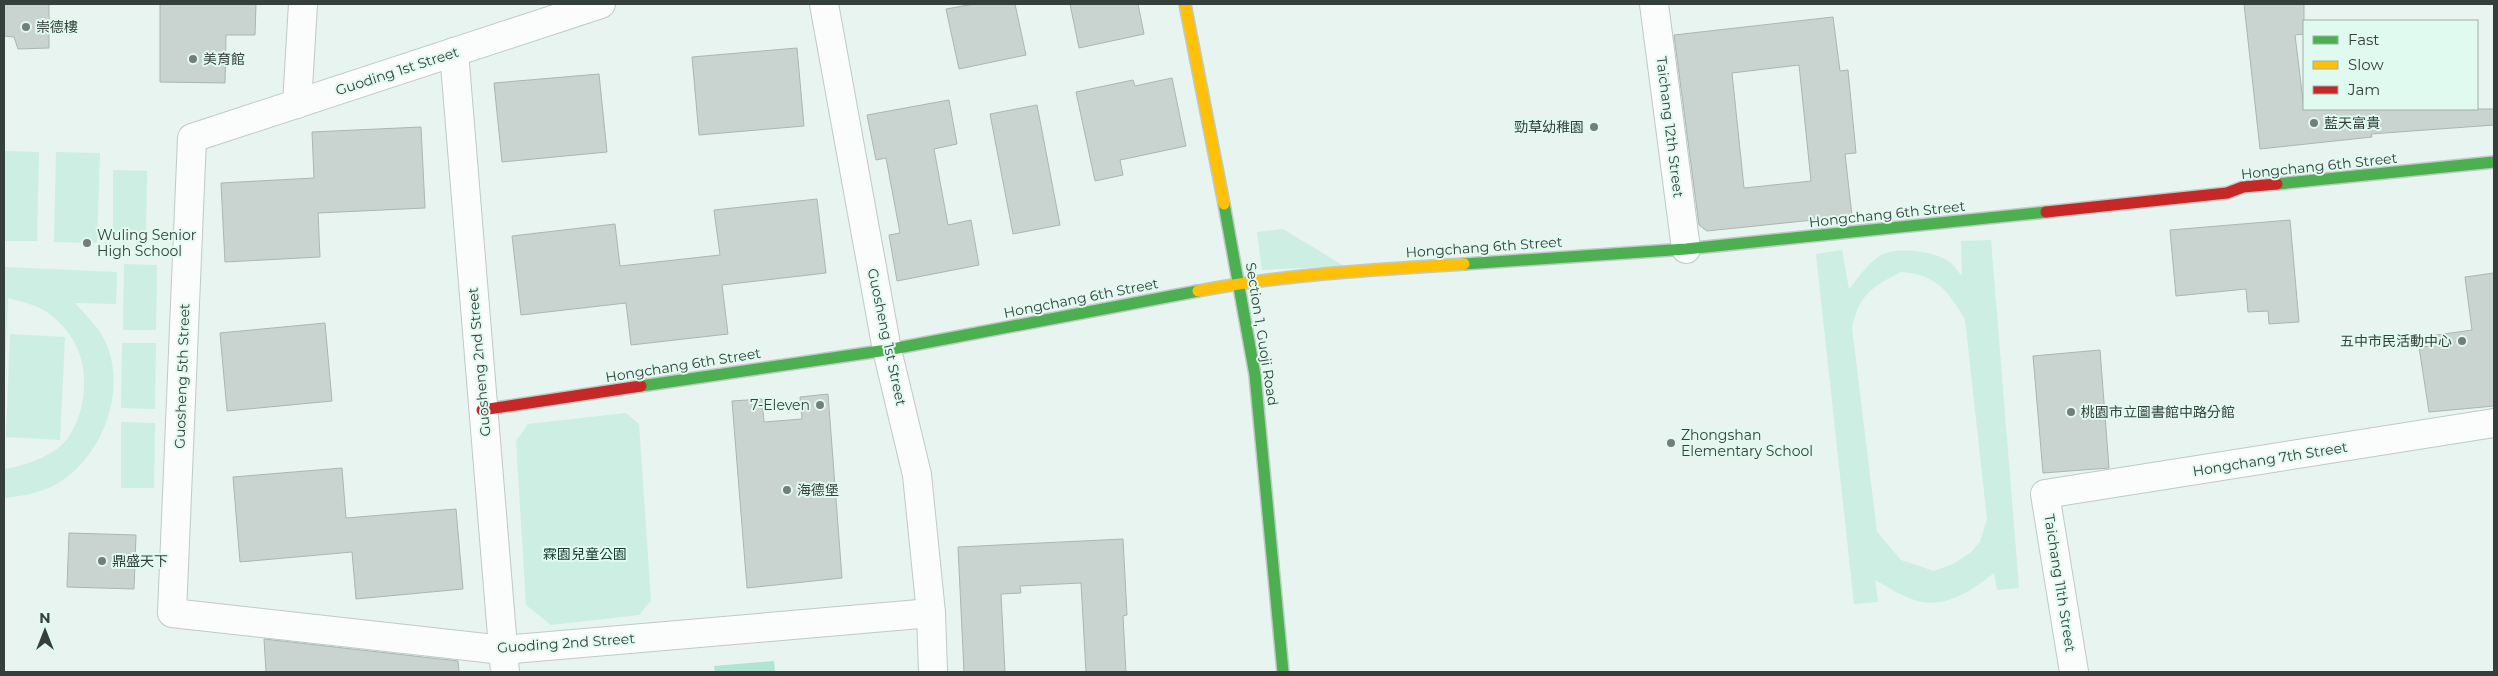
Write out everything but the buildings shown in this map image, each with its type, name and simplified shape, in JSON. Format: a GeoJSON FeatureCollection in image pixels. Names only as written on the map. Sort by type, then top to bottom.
{"type":"FeatureCollection","features":[{"type":"Feature","properties":{"kind":"street"},"geometry":{"type":"LineString","coordinates":[[297,104],[303,4]]}},
{"type":"Feature","properties":{"kind":"street","name":"Guoding 1st Street"},"geometry":{"type":"LineString","coordinates":[[192,138],[601,4]]}},
{"type":"Feature","properties":{"kind":"street","name":"Guosheng 1st Street"},"geometry":{"type":"LineString","coordinates":[[824,4],[888,350],[917,474],[931,613],[933,672]]}},
{"type":"Feature","properties":{"kind":"street","name":"Section 1, Guoji Road"},"geometry":{"type":"LineString","coordinates":[[1185,4],[1240,283],[1255,375],[1283,672]]}},
{"type":"Feature","properties":{"kind":"street","name":"Taichang 12th Street"},"geometry":{"type":"LineString","coordinates":[[1654,4],[1686,249]]}},
{"type":"Feature","properties":{"kind":"street","name":"Guosheng 2nd Street"},"geometry":{"type":"LineString","coordinates":[[454,52],[504,661]]}},
{"type":"Feature","properties":{"kind":"street","name":"Guosheng 5th Street"},"geometry":{"type":"LineString","coordinates":[[172,613],[192,138]]}},
{"type":"Feature","properties":{"kind":"street","name":"Hongchang 6th Street"},"geometry":{"type":"LineString","coordinates":[[482,410],[888,350],[1240,283],[1370,270],[1686,249],[2009,218],[2227,193],[2244,187],[2494,162]]}},
{"type":"Feature","properties":{"kind":"street","name":"Hongchang 7th Street"},"geometry":{"type":"LineString","coordinates":[[2045,494],[2494,423]]}},
{"type":"Feature","properties":{"kind":"street","name":"Taichang 11th Street"},"geometry":{"type":"LineString","coordinates":[[2045,494],[2074,672]]}},
{"type":"Feature","properties":{"kind":"street","name":"Guoding 2nd Street"},"geometry":{"type":"LineString","coordinates":[[172,613],[504,661],[931,613]]}},
{"type":"Feature","properties":{"kind":"green space"},"geometry":{"type":"Polygon","coordinates":[[[4,151],[39,152],[37,241],[4,241],[4,151]]]}},
{"type":"Feature","properties":{"kind":"green space"},"geometry":{"type":"Polygon","coordinates":[[[56,152],[100,153],[97,243],[54,242],[56,152]]]}},
{"type":"Feature","properties":{"kind":"green space"},"geometry":{"type":"Polygon","coordinates":[[[113,170],[147,171],[146,236],[113,236],[113,170]]]}},
{"type":"Feature","properties":{"kind":"green space"},"geometry":{"type":"Polygon","coordinates":[[[1283,229],[1344,266],[1262,270],[1257,232],[1283,229]]]}},
{"type":"Feature","properties":{"kind":"green space"},"geometry":{"type":"Polygon","coordinates":[[[1991,240],[2019,588],[1997,590],[1994,573],[1979,585],[1961,595],[1942,602],[1932,603],[1910,598],[1875,580],[1878,602],[1854,604],[1816,254],[1842,250],[1849,289],[1876,258],[1888,252],[1907,250],[1928,253],[1952,264],[1962,276],[1961,241],[1991,240]],[[1901,272],[1882,282],[1868,293],[1859,307],[1852,328],[1877,532],[1901,560],[1934,571],[1953,564],[1970,553],[1980,542],[1987,519],[1965,319],[1947,292],[1932,280],[1913,273],[1901,272]]]}},
{"type":"Feature","properties":{"kind":"green space"},"geometry":{"type":"Polygon","coordinates":[[[124,264],[157,265],[156,330],[123,330],[124,264]]]}},
{"type":"Feature","properties":{"kind":"green space"},"geometry":{"type":"Polygon","coordinates":[[[4,267],[117,272],[116,304],[75,303],[102,335],[113,367],[111,407],[104,427],[84,461],[69,475],[42,491],[5,498],[4,469],[25,464],[51,453],[66,440],[73,430],[82,403],[84,375],[76,344],[66,329],[43,310],[8,298],[4,399],[4,267]]]}},
{"type":"Feature","properties":{"kind":"green space"},"geometry":{"type":"Polygon","coordinates":[[[10,334],[65,337],[60,440],[6,437],[10,334]]]}},
{"type":"Feature","properties":{"kind":"green space"},"geometry":{"type":"Polygon","coordinates":[[[122,343],[156,343],[155,409],[121,408],[122,343]]]}},
{"type":"Feature","properties":{"kind":"green space","name":"霖園兒童公園"},"geometry":{"type":"Polygon","coordinates":[[[626,413],[639,424],[651,601],[639,615],[551,625],[526,605],[516,441],[528,424],[626,413]]]}},
{"type":"Feature","properties":{"kind":"green space"},"geometry":{"type":"Polygon","coordinates":[[[121,422],[155,423],[154,488],[121,488],[121,422]]]}},
{"type":"Feature","properties":{"kind":"green space"},"geometry":{"type":"Polygon","coordinates":[[[774,661],[775,672],[715,672],[714,666],[774,661]]]}},
{"type":"Feature","properties":{"kind":"traffic: fast"},"geometry":{"type":"LineString","coordinates":[[2277,184],[2494,162]]}},
{"type":"Feature","properties":{"kind":"traffic: fast"},"geometry":{"type":"LineString","coordinates":[[1224,204],[1255,375],[1283,672]]}},
{"type":"Feature","properties":{"kind":"traffic: fast"},"geometry":{"type":"LineString","coordinates":[[1464,264],[1686,249],[2046,212]]}},
{"type":"Feature","properties":{"kind":"traffic: fast"},"geometry":{"type":"LineString","coordinates":[[641,386],[887,350],[1198,291]]}},
{"type":"Feature","properties":{"kind":"traffic: slow"},"geometry":{"type":"LineString","coordinates":[[1185,4],[1224,204]]}},
{"type":"Feature","properties":{"kind":"traffic: slow"},"geometry":{"type":"LineString","coordinates":[[1198,291],[1264,280],[1464,264]]}},
{"type":"Feature","properties":{"kind":"traffic: jam"},"geometry":{"type":"LineString","coordinates":[[2046,212],[2227,193],[2243,187],[2277,184]]}},
{"type":"Feature","properties":{"kind":"traffic: jam"},"geometry":{"type":"LineString","coordinates":[[482,410],[641,386]]}},
{"type":"Feature","properties":{"kind":"place","name":"崇德樓"},"geometry":{"type":"Point","coordinates":[26,27]}},
{"type":"Feature","properties":{"kind":"place","name":"美育館"},"geometry":{"type":"Point","coordinates":[193,59]}},
{"type":"Feature","properties":{"kind":"place","name":"藍天富貴"},"geometry":{"type":"Point","coordinates":[2314,123]}},
{"type":"Feature","properties":{"kind":"place","name":"勁草幼稚園"},"geometry":{"type":"Point","coordinates":[1594,127]}},
{"type":"Feature","properties":{"kind":"place","name":"Wuling Senior High School"},"geometry":{"type":"Point","coordinates":[87,243]}},
{"type":"Feature","properties":{"kind":"place","name":"五中市民活動中心"},"geometry":{"type":"Point","coordinates":[2462,341]}},
{"type":"Feature","properties":{"kind":"place","name":"7-Eleven"},"geometry":{"type":"Point","coordinates":[820,405]}},
{"type":"Feature","properties":{"kind":"place","name":"桃園市立圖書館中路分館"},"geometry":{"type":"Point","coordinates":[2071,412]}},
{"type":"Feature","properties":{"kind":"place","name":"Zhongshan Elementary School"},"geometry":{"type":"Point","coordinates":[1671,443]}},
{"type":"Feature","properties":{"kind":"place","name":"海德堡"},"geometry":{"type":"Point","coordinates":[787,490]}},
{"type":"Feature","properties":{"kind":"place","name":"鼎盛天下"},"geometry":{"type":"Point","coordinates":[102,561]}}]}
